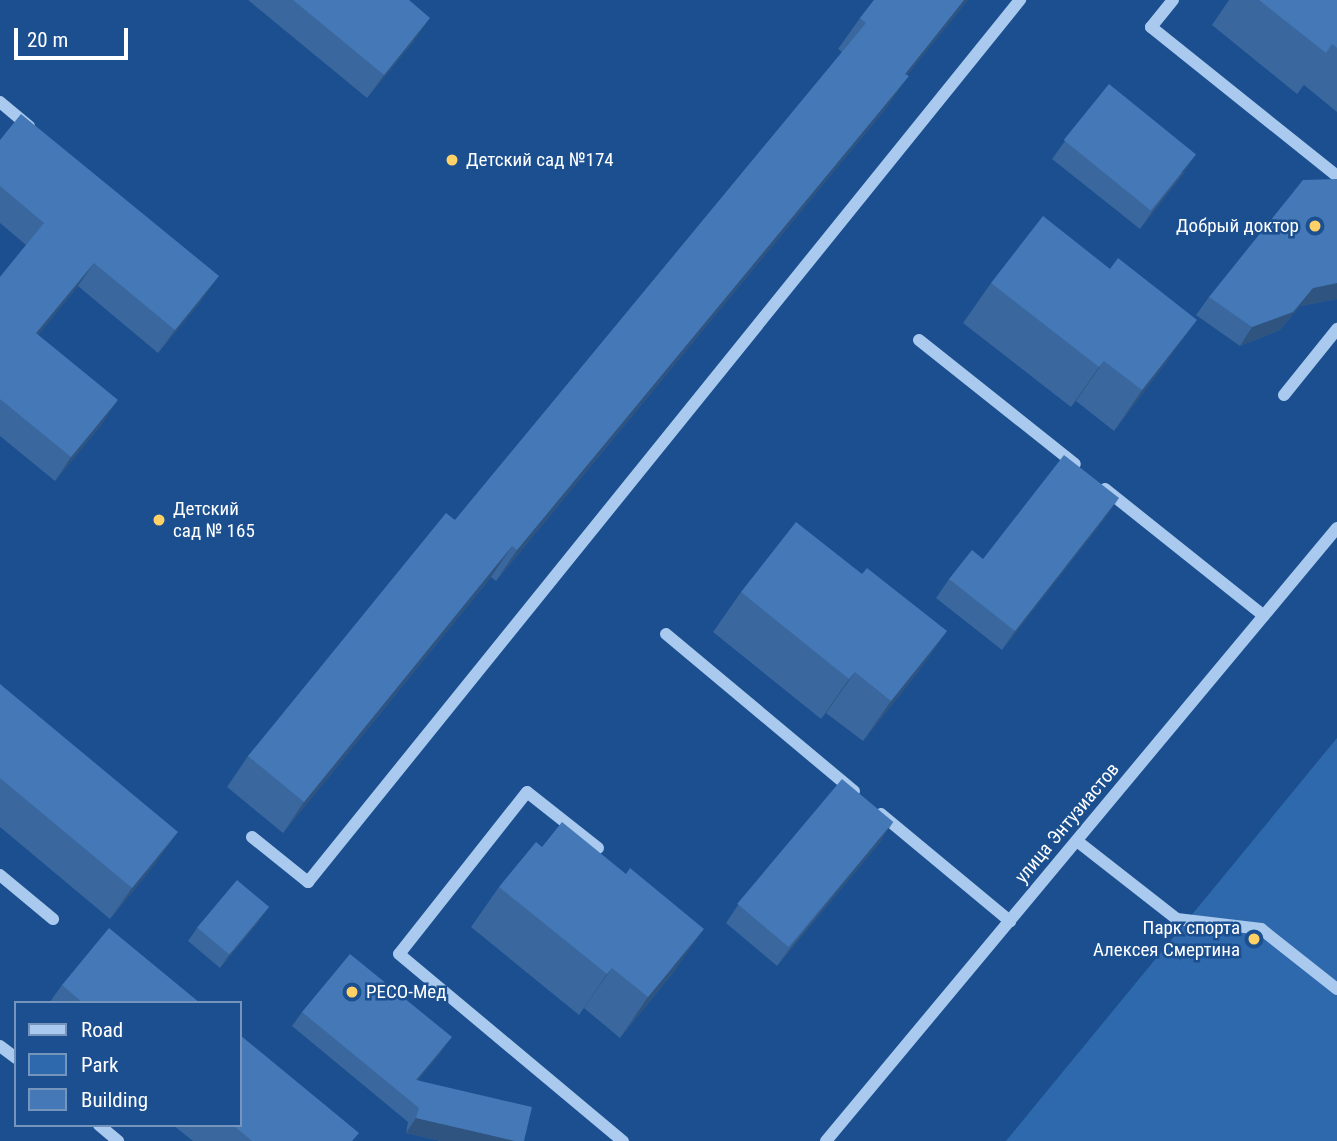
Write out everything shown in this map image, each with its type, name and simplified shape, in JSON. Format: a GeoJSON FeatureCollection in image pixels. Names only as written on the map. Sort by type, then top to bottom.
{"type":"FeatureCollection","features":[{"type":"Feature","properties":{"kind":"street"},"geometry":{"type":"LineString","coordinates":[[251,837],[308,882],[1020,0]]}},
{"type":"Feature","properties":{"kind":"street"},"geometry":{"type":"LineString","coordinates":[[1173,0],[1151,27],[1337,176]]}},
{"type":"Feature","properties":{"kind":"street"},"geometry":{"type":"LineString","coordinates":[[0,102],[29,126]]}},
{"type":"Feature","properties":{"kind":"street"},"geometry":{"type":"LineString","coordinates":[[1284,396],[1337,329]]}},
{"type":"Feature","properties":{"kind":"street"},"geometry":{"type":"LineString","coordinates":[[919,340],[1082,471]]}},
{"type":"Feature","properties":{"kind":"street"},"geometry":{"type":"LineString","coordinates":[[1093,479],[1264,616]]}},
{"type":"Feature","properties":{"kind":"street","name":"улица Энтузиастов"},"geometry":{"type":"LineString","coordinates":[[826,1141],[1337,528]]}},
{"type":"Feature","properties":{"kind":"street"},"geometry":{"type":"LineString","coordinates":[[666,634],[1010,921]]}},
{"type":"Feature","properties":{"kind":"street"},"geometry":{"type":"LineString","coordinates":[[598,848],[527,792],[398,954],[623,1141]]}},
{"type":"Feature","properties":{"kind":"street"},"geometry":{"type":"LineString","coordinates":[[1077,841],[1177,919],[1261,929],[1337,989]]}},
{"type":"Feature","properties":{"kind":"street"},"geometry":{"type":"LineString","coordinates":[[0,874],[53,919]]}},
{"type":"Feature","properties":{"kind":"street"},"geometry":{"type":"LineString","coordinates":[[0,1045],[14,1056]]}},
{"type":"Feature","properties":{"kind":"street"},"geometry":{"type":"LineString","coordinates":[[101,1127],[118,1141]]}},
{"type":"Feature","properties":{"kind":"green space","name":"Парк спорта Алексея Смертина"},"geometry":{"type":"Polygon","coordinates":[[[1337,738],[1337,1141],[1006,1141],[1337,738]]]}},
{"type":"Feature","properties":{"kind":"building"},"geometry":{"type":"Polygon","coordinates":[[[293,0],[409,0],[430,18],[384,75],[293,0]]]}},
{"type":"Feature","properties":{"kind":"building"},"geometry":{"type":"Polygon","coordinates":[[[874,0],[964,0],[905,74],[909,76],[517,550],[512,546],[304,802],[248,756],[446,513],[455,520],[866,23],[860,18],[874,0]]]}},
{"type":"Feature","properties":{"kind":"building"},"geometry":{"type":"Polygon","coordinates":[[[1259,0],[1337,0],[1337,48],[1332,44],[1326,53],[1259,0]]]}},
{"type":"Feature","properties":{"kind":"building"},"geometry":{"type":"Polygon","coordinates":[[[1109,84],[1196,154],[1151,210],[1064,140],[1109,84]]]}},
{"type":"Feature","properties":{"kind":"building"},"geometry":{"type":"Polygon","coordinates":[[[21,114],[219,276],[175,330],[94,263],[36,333],[118,400],[71,457],[0,399],[0,277],[44,223],[0,186],[0,140],[21,114]]]}},
{"type":"Feature","properties":{"kind":"building"},"geometry":{"type":"Polygon","coordinates":[[[1337,179],[1337,283],[1313,288],[1293,312],[1252,327],[1209,297],[1303,180],[1337,179]]]}},
{"type":"Feature","properties":{"kind":"building"},"geometry":{"type":"Polygon","coordinates":[[[1043,216],[1110,269],[1118,258],[1197,320],[1142,390],[1104,361],[1099,367],[991,283],[1043,216]]]}},
{"type":"Feature","properties":{"kind":"building"},"geometry":{"type":"Polygon","coordinates":[[[1064,455],[1119,498],[1015,631],[949,579],[972,550],[983,559],[1064,455]]]}},
{"type":"Feature","properties":{"kind":"building"},"geometry":{"type":"Polygon","coordinates":[[[796,522],[862,574],[867,568],[947,631],[891,701],[855,672],[849,679],[741,592],[796,522]]]}},
{"type":"Feature","properties":{"kind":"building"},"geometry":{"type":"Polygon","coordinates":[[[0,684],[178,832],[132,888],[0,778],[0,684]]]}},
{"type":"Feature","properties":{"kind":"building"},"geometry":{"type":"Polygon","coordinates":[[[842,779],[893,822],[789,947],[737,904],[842,779]]]}},
{"type":"Feature","properties":{"kind":"building"},"geometry":{"type":"Polygon","coordinates":[[[562,822],[626,874],[630,868],[704,929],[648,997],[612,968],[607,974],[499,887],[536,842],[542,847],[562,822]]]}},
{"type":"Feature","properties":{"kind":"building"},"geometry":{"type":"Polygon","coordinates":[[[237,880],[269,907],[229,954],[197,927],[237,880]]]}},
{"type":"Feature","properties":{"kind":"building"},"geometry":{"type":"Polygon","coordinates":[[[109,928],[198,1001],[81,1001],[62,985],[109,928]]]}},
{"type":"Feature","properties":{"kind":"building"},"geometry":{"type":"Polygon","coordinates":[[[350,954],[452,1037],[416,1080],[532,1107],[524,1141],[416,1118],[419,1108],[302,1012],[350,954]]]}},
{"type":"Feature","properties":{"kind":"building"},"geometry":{"type":"Polygon","coordinates":[[[242,1037],[359,1133],[352,1141],[252,1141],[235,1127],[242,1127],[242,1037]]]}},
{"type":"Feature","properties":{"kind":"place","name":"Детский сад №174"},"geometry":{"type":"Point","coordinates":[452,160]}},
{"type":"Feature","properties":{"kind":"place","name":"Добрый доктор"},"geometry":{"type":"Point","coordinates":[1315,226]}},
{"type":"Feature","properties":{"kind":"place","name":"Детский сад № 165"},"geometry":{"type":"Point","coordinates":[159,520]}},
{"type":"Feature","properties":{"kind":"place","name":"Парк спорта Алексея Смертина"},"geometry":{"type":"Point","coordinates":[1254,939]}},
{"type":"Feature","properties":{"kind":"place","name":"РЕСО-Мед"},"geometry":{"type":"Point","coordinates":[352,992]}}]}
